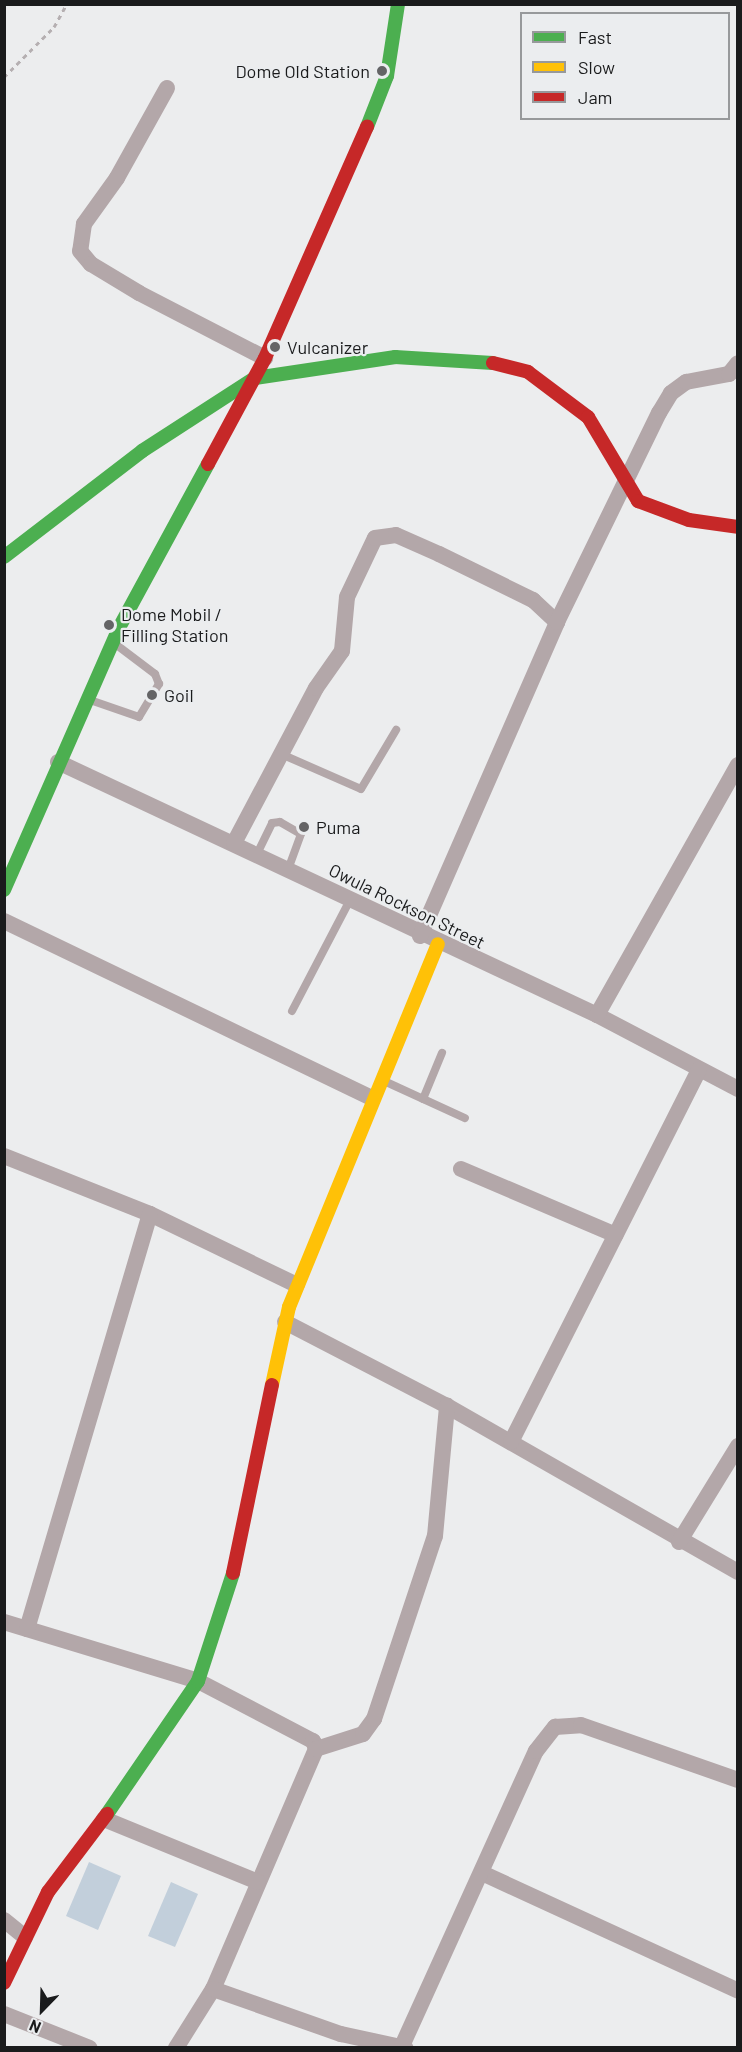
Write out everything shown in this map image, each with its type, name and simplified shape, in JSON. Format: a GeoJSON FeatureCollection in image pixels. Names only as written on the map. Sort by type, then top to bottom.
{"type":"FeatureCollection","features":[{"type":"Feature","properties":{"kind":"street"},"geometry":{"type":"LineString","coordinates":[[4,890],[8,870],[15,853],[113,642],[265,358],[375,108],[387,76],[398,4]]}},
{"type":"Feature","properties":{"kind":"street"},"geometry":{"type":"LineString","coordinates":[[167,88],[117,178],[84,224],[80,251],[91,264],[139,293],[265,358]]}},
{"type":"Feature","properties":{"kind":"street"},"geometry":{"type":"LineString","coordinates":[[4,557],[142,451],[255,378],[395,357],[485,361],[528,372],[588,417],[622,482],[656,511],[738,526]]}},
{"type":"Feature","properties":{"kind":"street"},"geometry":{"type":"LineString","coordinates":[[420,936],[556,622],[622,482],[671,393],[686,382],[729,374],[738,363]]}},
{"type":"Feature","properties":{"kind":"street"},"geometry":{"type":"LineString","coordinates":[[234,843],[281,754],[342,651],[350,585],[375,538],[385,532],[533,600],[556,622]]}},
{"type":"Feature","properties":{"kind":"street","name":"Owula Rockson Street"},"geometry":{"type":"LineString","coordinates":[[58,762],[257,854],[420,936],[597,1015],[738,1089]]}},
{"type":"Feature","properties":{"kind":"street"},"geometry":{"type":"LineString","coordinates":[[597,1015],[738,765]]}},
{"type":"Feature","properties":{"kind":"street"},"geometry":{"type":"LineString","coordinates":[[4,921],[372,1098]]}},
{"type":"Feature","properties":{"kind":"street"},"geometry":{"type":"LineString","coordinates":[[4,1983],[48,1892],[104,1819],[198,1681],[232,1575],[285,1322],[297,1285],[372,1098],[438,944]]}},
{"type":"Feature","properties":{"kind":"street"},"geometry":{"type":"LineString","coordinates":[[511,1442],[699,1070]]}},
{"type":"Feature","properties":{"kind":"street"},"geometry":{"type":"LineString","coordinates":[[4,1156],[150,1214],[297,1285]]}},
{"type":"Feature","properties":{"kind":"street"},"geometry":{"type":"LineString","coordinates":[[461,1169],[616,1235]]}},
{"type":"Feature","properties":{"kind":"street"},"geometry":{"type":"LineString","coordinates":[[27,1629],[150,1214]]}},
{"type":"Feature","properties":{"kind":"street"},"geometry":{"type":"LineString","coordinates":[[285,1322],[447,1406],[680,1542],[738,1572]]}},
{"type":"Feature","properties":{"kind":"street"},"geometry":{"type":"LineString","coordinates":[[316,1749],[363,1734],[374,1719],[435,1536],[447,1406]]}},
{"type":"Feature","properties":{"kind":"street"},"geometry":{"type":"LineString","coordinates":[[680,1542],[738,1446]]}},
{"type":"Feature","properties":{"kind":"street"},"geometry":{"type":"LineString","coordinates":[[4,1622],[198,1681],[313,1741],[316,1749],[213,1989],[176,2048]]}},
{"type":"Feature","properties":{"kind":"street"},"geometry":{"type":"LineString","coordinates":[[213,1989],[341,2034],[404,2047],[536,1751],[555,1727],[581,1725],[738,1780]]}},
{"type":"Feature","properties":{"kind":"street"},"geometry":{"type":"LineString","coordinates":[[104,1819],[258,1882]]}},
{"type":"Feature","properties":{"kind":"street"},"geometry":{"type":"LineString","coordinates":[[482,1873],[738,1991]]}},
{"type":"Feature","properties":{"kind":"street"},"geometry":{"type":"LineString","coordinates":[[4,1920],[25,1937]]}},
{"type":"Feature","properties":{"kind":"street"},"geometry":{"type":"LineString","coordinates":[[4,2014],[90,2048]]}},
{"type":"Feature","properties":{"kind":"lane"},"geometry":{"type":"LineString","coordinates":[[87,698],[131,718],[146,713],[155,694],[159,684],[155,674],[113,642]]}},
{"type":"Feature","properties":{"kind":"lane"},"geometry":{"type":"LineString","coordinates":[[281,754],[361,789],[396,730]]}},
{"type":"Feature","properties":{"kind":"lane"},"geometry":{"type":"LineString","coordinates":[[257,854],[272,824],[280,822],[301,834],[288,870]]}},
{"type":"Feature","properties":{"kind":"lane"},"geometry":{"type":"LineString","coordinates":[[292,1011],[350,900]]}},
{"type":"Feature","properties":{"kind":"lane"},"geometry":{"type":"LineString","coordinates":[[423,1099],[442,1053]]}},
{"type":"Feature","properties":{"kind":"lane"},"geometry":{"type":"LineString","coordinates":[[380,1079],[465,1118]]}},
{"type":"Feature","properties":{"kind":"path"},"geometry":{"type":"LineString","coordinates":[[4,77],[54,27],[67,4]]}},
{"type":"Feature","properties":{"kind":"building"},"geometry":{"type":"Polygon","coordinates":[[[89,1862],[121,1876],[98,1930],[66,1916],[89,1862]]]}},
{"type":"Feature","properties":{"kind":"building"},"geometry":{"type":"Polygon","coordinates":[[[171,1882],[198,1894],[175,1947],[148,1936],[171,1882]]]}},
{"type":"Feature","properties":{"kind":"traffic: fast"},"geometry":{"type":"LineString","coordinates":[[367,127],[387,76],[398,4]]}},
{"type":"Feature","properties":{"kind":"traffic: fast"},"geometry":{"type":"LineString","coordinates":[[4,557],[142,451],[255,378],[395,357],[493,363]]}},
{"type":"Feature","properties":{"kind":"traffic: fast"},"geometry":{"type":"LineString","coordinates":[[4,890],[120,626],[208,464]]}},
{"type":"Feature","properties":{"kind":"traffic: fast"},"geometry":{"type":"LineString","coordinates":[[107,1814],[198,1681],[233,1573]]}},
{"type":"Feature","properties":{"kind":"traffic: slow"},"geometry":{"type":"LineString","coordinates":[[272,1385],[289,1307],[438,944]]}},
{"type":"Feature","properties":{"kind":"traffic: jam"},"geometry":{"type":"LineString","coordinates":[[208,464],[265,358],[367,127]]}},
{"type":"Feature","properties":{"kind":"traffic: jam"},"geometry":{"type":"LineString","coordinates":[[493,363],[528,372],[588,417],[638,501],[689,520],[738,527]]}},
{"type":"Feature","properties":{"kind":"traffic: jam"},"geometry":{"type":"LineString","coordinates":[[233,1573],[272,1385]]}},
{"type":"Feature","properties":{"kind":"traffic: jam"},"geometry":{"type":"LineString","coordinates":[[4,1983],[48,1892],[107,1814]]}},
{"type":"Feature","properties":{"kind":"place","name":"Dome Old Station"},"geometry":{"type":"Point","coordinates":[382,71]}},
{"type":"Feature","properties":{"kind":"place","name":"Vulcanizer"},"geometry":{"type":"Point","coordinates":[275,347]}},
{"type":"Feature","properties":{"kind":"place","name":"Dome Mobil / Filling Station"},"geometry":{"type":"Point","coordinates":[109,625]}},
{"type":"Feature","properties":{"kind":"place","name":"Goil"},"geometry":{"type":"Point","coordinates":[152,695]}},
{"type":"Feature","properties":{"kind":"place","name":"Puma"},"geometry":{"type":"Point","coordinates":[304,827]}}]}
